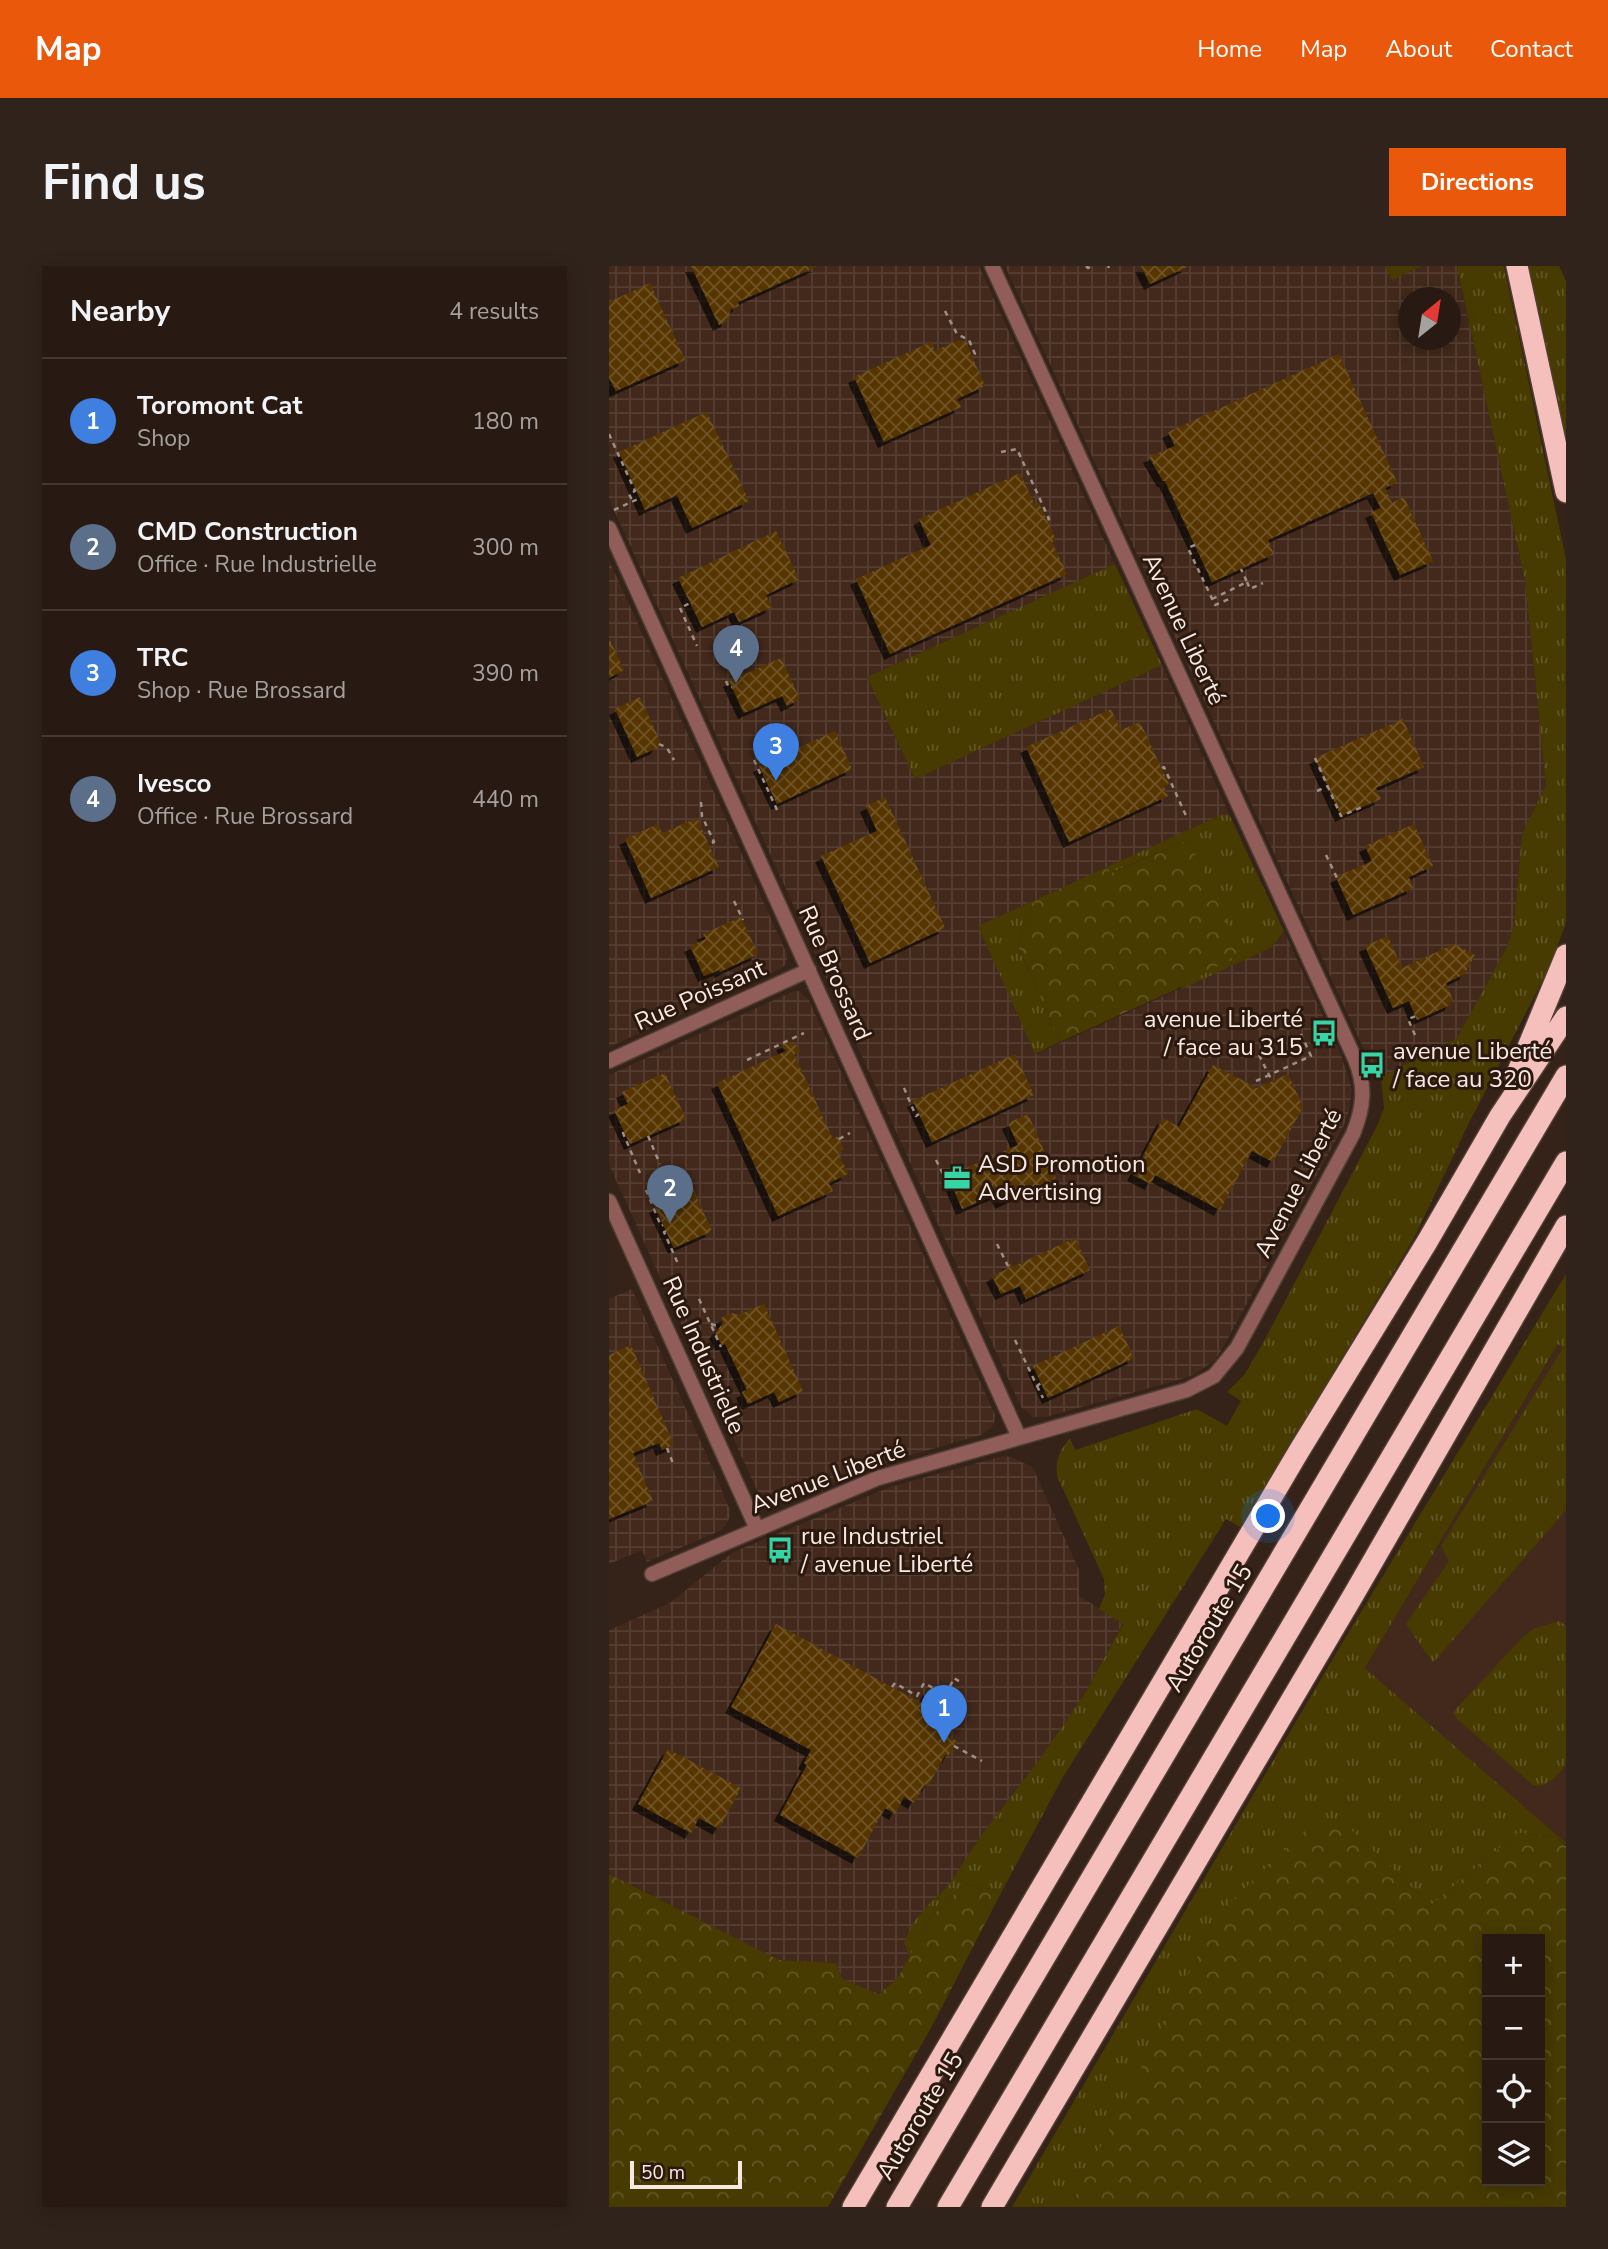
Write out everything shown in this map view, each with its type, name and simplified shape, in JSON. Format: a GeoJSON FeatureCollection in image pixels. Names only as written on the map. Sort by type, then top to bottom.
{"type":"FeatureCollection","features":[{"type":"Feature","properties":{"kind":"highway"},"geometry":{"type":"LineString","coordinates":[[1517,266],[1566,492]]}},
{"type":"Feature","properties":{"kind":"highway"},"geometry":{"type":"LineString","coordinates":[[1500,1116],[1566,955]]}},
{"type":"Feature","properties":{"kind":"highway"},"geometry":{"type":"LineString","coordinates":[[853,2207],[1299,1451],[1427,1242],[1500,1116],[1566,1017]]}},
{"type":"Feature","properties":{"kind":"highway","name":"Autoroute 15"},"geometry":{"type":"LineString","coordinates":[[897,2207],[1566,1076]]}},
{"type":"Feature","properties":{"kind":"highway"},"geometry":{"type":"LineString","coordinates":[[948,2207],[1566,1162]]}},
{"type":"Feature","properties":{"kind":"highway"},"geometry":{"type":"LineString","coordinates":[[992,2207],[1354,1594],[1566,1226]]}},
{"type":"Feature","properties":{"kind":"highway"},"geometry":{"type":"LineString","coordinates":[[1497,1345],[1566,1238]]}},
{"type":"Feature","properties":{"kind":"street","name":"Avenue Liberté"},"geometry":{"type":"LineString","coordinates":[[652,1574],[878,1478],[1187,1390],[1214,1377],[1237,1348],[1353,1134],[1361,1111],[1364,1091],[1355,1059],[992,266]]}},
{"type":"Feature","properties":{"kind":"street","name":"Rue Brossard"},"geometry":{"type":"LineString","coordinates":[[609,528],[1019,1437]]}},
{"type":"Feature","properties":{"kind":"street","name":"Rue Poissant"},"geometry":{"type":"LineString","coordinates":[[609,1061],[809,970]]}},
{"type":"Feature","properties":{"kind":"street","name":"Rue Industrielle"},"geometry":{"type":"LineString","coordinates":[[609,1201],[757,1528]]}},
{"type":"Feature","properties":{"kind":"path"},"geometry":{"type":"LineString","coordinates":[[1086,266],[1093,266]]}},
{"type":"Feature","properties":{"kind":"path"},"geometry":{"type":"LineString","coordinates":[[945,311],[957,334],[969,340],[975,354],[972,356]]}},
{"type":"Feature","properties":{"kind":"path"},"geometry":{"type":"LineString","coordinates":[[609,434],[635,491],[629,494],[633,502]]}},
{"type":"Feature","properties":{"kind":"path"},"geometry":{"type":"LineString","coordinates":[[1001,452],[1017,449],[1049,519],[1047,520]]}},
{"type":"Feature","properties":{"kind":"path"},"geometry":{"type":"LineString","coordinates":[[614,510],[640,498]]}},
{"type":"Feature","properties":{"kind":"path"},"geometry":{"type":"LineString","coordinates":[[1195,545],[1188,548],[1215,605],[1229,599]]}},
{"type":"Feature","properties":{"kind":"path"},"geometry":{"type":"LineString","coordinates":[[1241,569],[1250,589],[1263,583]]}},
{"type":"Feature","properties":{"kind":"path"},"geometry":{"type":"LineString","coordinates":[[1212,599],[1247,582]]}},
{"type":"Feature","properties":{"kind":"path"},"geometry":{"type":"LineString","coordinates":[[690,603],[682,607],[697,646]]}},
{"type":"Feature","properties":{"kind":"path"},"geometry":{"type":"LineString","coordinates":[[726,681],[729,688],[732,687]]}},
{"type":"Feature","properties":{"kind":"path"},"geometry":{"type":"LineString","coordinates":[[659,744],[667,748],[674,760]]}},
{"type":"Feature","properties":{"kind":"path"},"geometry":{"type":"LineString","coordinates":[[1315,758],[1341,816],[1362,807]]}},
{"type":"Feature","properties":{"kind":"path"},"geometry":{"type":"LineString","coordinates":[[754,760],[778,812]]}},
{"type":"Feature","properties":{"kind":"path"},"geometry":{"type":"LineString","coordinates":[[1162,768],[1164,767],[1187,818]]}},
{"type":"Feature","properties":{"kind":"path"},"geometry":{"type":"LineString","coordinates":[[1317,791],[1328,786]]}},
{"type":"Feature","properties":{"kind":"path"},"geometry":{"type":"LineString","coordinates":[[701,802],[702,816],[714,842],[709,844]]}},
{"type":"Feature","properties":{"kind":"path"},"geometry":{"type":"LineString","coordinates":[[1326,855],[1338,880]]}},
{"type":"Feature","properties":{"kind":"path"},"geometry":{"type":"LineString","coordinates":[[734,901],[743,920]]}},
{"type":"Feature","properties":{"kind":"path"},"geometry":{"type":"LineString","coordinates":[[1415,1035],[1408,1019],[1416,1016]]}},
{"type":"Feature","properties":{"kind":"path"},"geometry":{"type":"LineString","coordinates":[[747,1060],[804,1033]]}},
{"type":"Feature","properties":{"kind":"path"},"geometry":{"type":"LineString","coordinates":[[1256,1081],[1311,1056],[1301,1034]]}},
{"type":"Feature","properties":{"kind":"path"},"geometry":{"type":"LineString","coordinates":[[790,1039],[793,1044]]}},
{"type":"Feature","properties":{"kind":"path"},"geometry":{"type":"LineString","coordinates":[[1259,1055],[1272,1082]]}},
{"type":"Feature","properties":{"kind":"path"},"geometry":{"type":"LineString","coordinates":[[904,1088],[916,1116],[919,1114]]}},
{"type":"Feature","properties":{"kind":"path"},"geometry":{"type":"LineString","coordinates":[[624,1133],[640,1173]]}},
{"type":"Feature","properties":{"kind":"path"},"geometry":{"type":"LineString","coordinates":[[839,1139],[850,1133]]}},
{"type":"Feature","properties":{"kind":"path"},"geometry":{"type":"LineString","coordinates":[[648,1136],[660,1164]]}},
{"type":"Feature","properties":{"kind":"path"},"geometry":{"type":"LineString","coordinates":[[936,1160],[947,1182],[950,1181]]}},
{"type":"Feature","properties":{"kind":"path"},"geometry":{"type":"LineString","coordinates":[[646,1190],[661,1226],[663,1224]]}},
{"type":"Feature","properties":{"kind":"path"},"geometry":{"type":"LineString","coordinates":[[666,1231],[664,1232],[679,1266]]}},
{"type":"Feature","properties":{"kind":"path"},"geometry":{"type":"LineString","coordinates":[[997,1244],[1008,1266]]}},
{"type":"Feature","properties":{"kind":"path"},"geometry":{"type":"LineString","coordinates":[[699,1299],[720,1348]]}},
{"type":"Feature","properties":{"kind":"path"},"geometry":{"type":"LineString","coordinates":[[710,1323],[721,1327]]}},
{"type":"Feature","properties":{"kind":"path"},"geometry":{"type":"LineString","coordinates":[[1015,1340],[1043,1398]]}},
{"type":"Feature","properties":{"kind":"path"},"geometry":{"type":"LineString","coordinates":[[667,1448],[674,1466]]}},
{"type":"Feature","properties":{"kind":"path"},"geometry":{"type":"LineString","coordinates":[[892,1687],[895,1683],[917,1696],[924,1683],[946,1695],[954,1678],[962,1683]]}},
{"type":"Feature","properties":{"kind":"path"},"geometry":{"type":"LineString","coordinates":[[954,1746],[982,1760]]}},
{"type":"Feature","properties":{"kind":"shaded area"},"geometry":{"type":"Polygon","coordinates":[[[609,266],[979,266],[1115,564],[867,677],[915,779],[1162,665],[1230,816],[1223,814],[978,926],[1036,1054],[1272,947],[1284,931],[1341,1055],[1352,1089],[1344,1125],[1221,1351],[1215,1360],[1192,1376],[1046,1417],[1032,1417],[1021,1407],[609,499],[609,266]]]}},
{"type":"Feature","properties":{"kind":"shaded area"},"geometry":{"type":"Polygon","coordinates":[[[1005,266],[1385,266],[1392,279],[1421,266],[1457,266],[1525,581],[1546,785],[1522,834],[1514,925],[1507,947],[1457,1038],[1374,1081],[1374,1073],[1005,266]]]}},
{"type":"Feature","properties":{"kind":"shaded area"},"geometry":{"type":"Polygon","coordinates":[[[609,560],[788,956],[782,968],[609,1047],[609,560]]]}},
{"type":"Feature","properties":{"kind":"shaded area"},"geometry":{"type":"Polygon","coordinates":[[[799,991],[809,1000],[995,1415],[991,1428],[981,1435],[890,1461],[776,1505],[760,1497],[609,1165],[609,1075],[799,991]]]}},
{"type":"Feature","properties":{"kind":"shaded area"},"geometry":{"type":"Polygon","coordinates":[[[632,1289],[712,1467],[730,1510],[730,1517],[722,1530],[647,1562],[642,1550],[609,1564],[609,1299],[632,1289]]]}},
{"type":"Feature","properties":{"kind":"shaded area"},"geometry":{"type":"Polygon","coordinates":[[[1566,1331],[1566,1843],[1365,1668],[1566,1331]]]}},
{"type":"Feature","properties":{"kind":"shaded area"},"geometry":{"type":"Polygon","coordinates":[[[1003,1456],[1012,1457],[1033,1468],[1079,1570],[1079,1596],[1123,1623],[1084,1695],[983,1833],[948,1886],[926,1907],[904,1943],[910,1956],[897,1979],[879,1994],[842,1979],[836,1963],[779,1960],[609,1874],[609,1630],[670,1603],[736,1551],[890,1487],[1003,1456]]]}},
{"type":"Feature","properties":{"kind":"green space"},"geometry":{"type":"Polygon","coordinates":[[[1385,266],[1421,266],[1392,280],[1385,266]]]}},
{"type":"Feature","properties":{"kind":"green space"},"geometry":{"type":"Polygon","coordinates":[[[1457,266],[1504,266],[1566,559],[1566,923],[1550,966],[1469,1123],[1414,1238],[1240,1527],[1226,1519],[1063,1777],[1002,1891],[965,1884],[931,1917],[910,1956],[904,1943],[913,1923],[948,1886],[983,1833],[1036,1764],[1084,1695],[1123,1624],[1099,1609],[1105,1594],[1104,1579],[1057,1476],[1058,1460],[1063,1447],[1070,1438],[1075,1450],[1197,1409],[1227,1426],[1241,1401],[1227,1392],[1245,1374],[1263,1343],[1377,1126],[1384,1108],[1381,1077],[1457,1038],[1507,947],[1514,925],[1522,834],[1546,785],[1525,581],[1457,266]]]}},
{"type":"Feature","properties":{"kind":"green space"},"geometry":{"type":"Polygon","coordinates":[[[1526,266],[1559,266],[1566,281],[1566,450],[1526,266]]]}},
{"type":"Feature","properties":{"kind":"green space"},"geometry":{"type":"Polygon","coordinates":[[[1115,564],[1162,665],[915,779],[867,677],[1115,564]]]}},
{"type":"Feature","properties":{"kind":"green space"},"geometry":{"type":"Polygon","coordinates":[[[1223,814],[1230,816],[1284,931],[1272,947],[1182,989],[1181,986],[1239,953],[1189,840],[1110,873],[1107,867],[1223,814]]]}},
{"type":"Feature","properties":{"kind":"green space"},"geometry":{"type":"Polygon","coordinates":[[[1189,840],[1240,953],[1177,989],[1060,1042],[1018,946],[1035,900],[1107,867],[1111,873],[1189,840]]]}},
{"type":"Feature","properties":{"kind":"green space"},"geometry":{"type":"Polygon","coordinates":[[[1035,900],[1018,946],[1060,1042],[1035,1054],[978,926],[1035,900]]]}},
{"type":"Feature","properties":{"kind":"green space"},"geometry":{"type":"Polygon","coordinates":[[[1566,1274],[1566,1510],[1433,1663],[1406,1624],[1449,1561],[1441,1546],[1563,1348],[1558,1344],[1365,1668],[1566,1845],[1556,1837],[1518,1833],[1431,1905],[1352,1831],[1077,2194],[1070,2207],[1012,2207],[1335,1655],[1566,1274]]]}},
{"type":"Feature","properties":{"kind":"green space"},"geometry":{"type":"Polygon","coordinates":[[[1560,1621],[1566,1626],[1566,1765],[1548,1783],[1538,1786],[1533,1785],[1457,1719],[1454,1713],[1523,1637],[1535,1628],[1560,1621]]]}},
{"type":"Feature","properties":{"kind":"green space"},"geometry":{"type":"Polygon","coordinates":[[[1330,1818],[1352,1831],[1431,1905],[1518,1833],[1556,1837],[1566,1846],[1566,2207],[1070,2207],[1220,1912],[1310,1826],[1330,1818]]]}},
{"type":"Feature","properties":{"kind":"green space"},"geometry":{"type":"Polygon","coordinates":[[[609,1874],[779,1960],[836,1963],[842,1979],[879,1994],[897,1979],[931,1917],[965,1884],[1002,1891],[931,2028],[828,2207],[609,2207],[609,1874]]]}},
{"type":"Feature","properties":{"kind":"building"},"geometry":{"type":"Polygon","coordinates":[[[691,266],[818,266],[738,302],[739,306],[731,309],[727,321],[719,325],[691,266]]]}},
{"type":"Feature","properties":{"kind":"building"},"geometry":{"type":"Polygon","coordinates":[[[1141,266],[1189,266],[1150,284],[1141,266]]]}},
{"type":"Feature","properties":{"kind":"building"},"geometry":{"type":"Polygon","coordinates":[[[650,283],[685,360],[616,391],[609,378],[609,302],[650,283]]]}},
{"type":"Feature","properties":{"kind":"building"},"geometry":{"type":"Polygon","coordinates":[[[959,340],[966,342],[985,386],[957,399],[961,407],[884,442],[854,377],[931,342],[935,351],[959,340]]]}},
{"type":"Feature","properties":{"kind":"building"},"geometry":{"type":"Polygon","coordinates":[[[1339,354],[1397,482],[1385,488],[1392,503],[1404,497],[1433,561],[1400,575],[1371,512],[1381,508],[1373,493],[1268,540],[1274,554],[1212,582],[1165,481],[1149,457],[1175,446],[1168,432],[1339,354]]]}},
{"type":"Feature","properties":{"kind":"building"},"geometry":{"type":"Polygon","coordinates":[[[707,412],[749,501],[692,528],[677,495],[645,510],[619,452],[707,412]]]}},
{"type":"Feature","properties":{"kind":"building"},"geometry":{"type":"Polygon","coordinates":[[[1020,473],[1035,505],[1039,503],[1056,540],[1052,542],[1067,574],[890,654],[856,579],[931,545],[919,519],[1020,473]]]}},
{"type":"Feature","properties":{"kind":"building"},"geometry":{"type":"Polygon","coordinates":[[[776,531],[799,579],[766,595],[772,607],[739,622],[734,612],[702,627],[678,578],[776,531]]]}},
{"type":"Feature","properties":{"kind":"building"},"geometry":{"type":"Polygon","coordinates":[[[609,638],[624,670],[609,678],[609,638]]]}},
{"type":"Feature","properties":{"kind":"building"},"geometry":{"type":"Polygon","coordinates":[[[781,658],[800,699],[787,706],[782,696],[744,713],[729,681],[781,658]]]}},
{"type":"Feature","properties":{"kind":"building"},"geometry":{"type":"Polygon","coordinates":[[[640,697],[660,741],[657,748],[637,757],[615,709],[640,697]]]}},
{"type":"Feature","properties":{"kind":"building"},"geometry":{"type":"Polygon","coordinates":[[[1111,709],[1121,730],[1140,722],[1169,784],[1164,786],[1168,796],[1069,842],[1026,747],[1111,709]]]}},
{"type":"Feature","properties":{"kind":"building"},"geometry":{"type":"Polygon","coordinates":[[[1403,719],[1424,767],[1376,788],[1381,799],[1341,816],[1315,758],[1403,719]]]}},
{"type":"Feature","properties":{"kind":"building"},"geometry":{"type":"Polygon","coordinates":[[[835,731],[852,769],[777,804],[759,766],[835,731]]]}},
{"type":"Feature","properties":{"kind":"building"},"geometry":{"type":"Polygon","coordinates":[[[885,797],[945,928],[870,963],[821,856],[877,831],[866,806],[885,797]]]}},
{"type":"Feature","properties":{"kind":"building"},"geometry":{"type":"Polygon","coordinates":[[[697,818],[719,867],[651,898],[625,839],[658,824],[662,833],[697,818]]]}},
{"type":"Feature","properties":{"kind":"building"},"geometry":{"type":"Polygon","coordinates":[[[1414,824],[1433,866],[1409,877],[1413,888],[1353,915],[1336,877],[1372,861],[1365,846],[1414,824]]]}},
{"type":"Feature","properties":{"kind":"building"},"geometry":{"type":"Polygon","coordinates":[[[741,917],[758,954],[720,972],[719,970],[704,976],[690,946],[706,939],[703,934],[741,917]]]}},
{"type":"Feature","properties":{"kind":"building"},"geometry":{"type":"Polygon","coordinates":[[[1388,936],[1402,968],[1454,944],[1475,955],[1465,974],[1446,983],[1453,1000],[1450,1005],[1417,1020],[1409,1001],[1393,1008],[1365,946],[1388,936]]]}},
{"type":"Feature","properties":{"kind":"building"},"geometry":{"type":"Polygon","coordinates":[[[788,1042],[798,1046],[801,1052],[794,1054],[833,1139],[838,1136],[844,1150],[838,1152],[848,1174],[829,1183],[833,1191],[778,1216],[717,1083],[786,1051],[782,1044],[788,1042]]]}},
{"type":"Feature","properties":{"kind":"building"},"geometry":{"type":"Polygon","coordinates":[[[1015,1054],[1034,1095],[932,1142],[913,1101],[1015,1054]]]}},
{"type":"Feature","properties":{"kind":"building"},"geometry":{"type":"Polygon","coordinates":[[[1213,1065],[1257,1088],[1288,1074],[1303,1107],[1273,1162],[1252,1151],[1220,1210],[1155,1175],[1151,1184],[1133,1175],[1163,1118],[1179,1127],[1213,1065]]]}},
{"type":"Feature","properties":{"kind":"building"},"geometry":{"type":"Polygon","coordinates":[[[665,1073],[686,1119],[630,1144],[614,1110],[628,1104],[622,1092],[665,1073]]]}},
{"type":"Feature","properties":{"kind":"building"},"geometry":{"type":"Polygon","coordinates":[[[1028,1114],[1056,1178],[1001,1203],[997,1194],[962,1209],[948,1176],[1018,1145],[1008,1123],[1028,1114]]]}},
{"type":"Feature","properties":{"kind":"building"},"geometry":{"type":"Polygon","coordinates":[[[693,1189],[712,1231],[674,1248],[655,1207],[693,1189]]]}},
{"type":"Feature","properties":{"kind":"building"},"geometry":{"type":"Polygon","coordinates":[[[1075,1238],[1090,1270],[1026,1299],[1020,1286],[1001,1294],[992,1276],[1007,1269],[1009,1262],[1012,1267],[1075,1238]]]}},
{"type":"Feature","properties":{"kind":"building"},"geometry":{"type":"Polygon","coordinates":[[[764,1304],[803,1391],[779,1402],[774,1392],[748,1404],[742,1392],[747,1390],[725,1344],[722,1345],[715,1333],[723,1323],[721,1318],[733,1313],[738,1315],[764,1304]]]}},
{"type":"Feature","properties":{"kind":"building"},"geometry":{"type":"Polygon","coordinates":[[[1119,1326],[1134,1358],[1048,1398],[1033,1366],[1119,1326]]]}},
{"type":"Feature","properties":{"kind":"building"},"geometry":{"type":"Polygon","coordinates":[[[631,1345],[674,1445],[662,1450],[659,1443],[633,1453],[653,1501],[609,1519],[609,1355],[631,1345]]]}},
{"type":"Feature","properties":{"kind":"building"},"geometry":{"type":"Polygon","coordinates":[[[776,1624],[921,1703],[929,1689],[964,1708],[949,1737],[957,1741],[948,1757],[945,1755],[928,1786],[925,1784],[914,1803],[904,1797],[895,1814],[885,1808],[858,1858],[780,1815],[807,1765],[804,1763],[811,1750],[731,1707],[776,1624]]]}},
{"type":"Feature","properties":{"kind":"building"},"geometry":{"type":"Polygon","coordinates":[[[668,1749],[741,1788],[719,1829],[699,1818],[691,1833],[638,1804],[668,1749]]]}},
{"type":"Feature","properties":{"kind":"place","name":"Ivesco"},"geometry":{"type":"Point","coordinates":[736,683]}},
{"type":"Feature","properties":{"kind":"place","name":"TRC"},"geometry":{"type":"Point","coordinates":[776,781]}},
{"type":"Feature","properties":{"kind":"place","name":"avenue Liberté / face au 315"},"geometry":{"type":"Point","coordinates":[1324,1033]}},
{"type":"Feature","properties":{"kind":"place","name":"avenue Liberté / face au 320"},"geometry":{"type":"Point","coordinates":[1372,1065]}},
{"type":"Feature","properties":{"kind":"place","name":"ASD Promotion Advertising"},"geometry":{"type":"Point","coordinates":[957,1178]}},
{"type":"Feature","properties":{"kind":"place","name":"CMD Construction"},"geometry":{"type":"Point","coordinates":[670,1223]}},
{"type":"Feature","properties":{"kind":"place","name":"rue Industriel / avenue Liberté"},"geometry":{"type":"Point","coordinates":[780,1550]}},
{"type":"Feature","properties":{"kind":"place","name":"Toromont Cat"},"geometry":{"type":"Point","coordinates":[944,1743]}}]}
